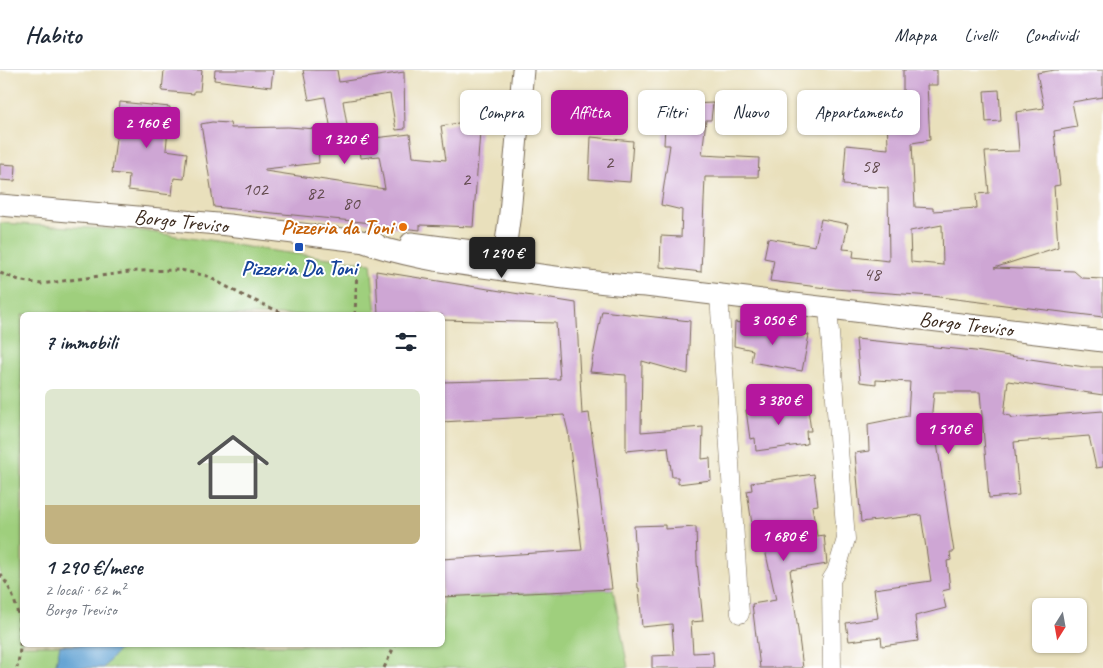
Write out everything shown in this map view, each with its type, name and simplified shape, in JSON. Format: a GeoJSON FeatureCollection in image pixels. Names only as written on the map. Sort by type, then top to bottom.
{"type":"FeatureCollection","features":[{"type":"Feature","properties":{"kind":"street"},"geometry":{"type":"LineString","coordinates":[[504,255],[510,213],[523,70]]}},
{"type":"Feature","properties":{"kind":"street","name":"Borgo Treviso"},"geometry":{"type":"LineString","coordinates":[[0,205],[219,224],[361,241],[400,242],[504,255],[597,272],[646,286]]}},
{"type":"Feature","properties":{"kind":"street","name":"Borgo Treviso"},"geometry":{"type":"LineString","coordinates":[[361,241],[406,255],[442,262],[582,282],[646,286],[1103,341]]}},
{"type":"Feature","properties":{"kind":"street","name":"Borgo Treviso"},"geometry":{"type":"LineString","coordinates":[[504,255],[508,262],[526,267],[534,274]]}},
{"type":"Feature","properties":{"kind":"street"},"geometry":{"type":"LineString","coordinates":[[719,295],[740,614]]}},
{"type":"Feature","properties":{"kind":"street"},"geometry":{"type":"LineString","coordinates":[[828,308],[846,539],[836,572],[831,580],[832,668]]}},
{"type":"Feature","properties":{"kind":"path"},"geometry":{"type":"LineString","coordinates":[[355,312],[357,268],[363,263]]}},
{"type":"Feature","properties":{"kind":"path"},"geometry":{"type":"LineString","coordinates":[[0,273],[22,281],[41,284],[137,271],[181,270],[207,276],[242,295],[280,312]]}},
{"type":"Feature","properties":{"kind":"path"},"geometry":{"type":"LineString","coordinates":[[0,574],[16,605],[20,639],[17,668]]}},
{"type":"Feature","properties":{"kind":"path"},"geometry":{"type":"LineString","coordinates":[[384,668],[394,647]]}},
{"type":"Feature","properties":{"kind":"green space"},"geometry":{"type":"Polygon","coordinates":[[[0,223],[144,231],[280,252],[371,263],[376,312],[20,312],[20,647],[445,647],[445,597],[613,589],[628,668],[0,668],[0,223]]]}},
{"type":"Feature","properties":{"kind":"water"},"geometry":{"type":"Polygon","coordinates":[[[60,647],[121,647],[103,668],[55,668],[60,647]]]}},
{"type":"Feature","properties":{"kind":"building"},"geometry":{"type":"Polygon","coordinates":[[[164,70],[202,70],[200,91],[194,91],[194,94],[162,91],[164,70]]]}},
{"type":"Feature","properties":{"kind":"building"},"geometry":{"type":"Polygon","coordinates":[[[215,70],[273,70],[271,87],[214,80],[215,70]]]}},
{"type":"Feature","properties":{"kind":"building"},"geometry":{"type":"Polygon","coordinates":[[[303,70],[337,70],[339,82],[404,72],[405,129],[396,130],[390,94],[343,101],[348,131],[374,133],[374,138],[410,134],[413,157],[446,160],[441,126],[460,123],[460,135],[480,135],[473,227],[420,225],[420,230],[372,225],[372,223],[214,207],[201,124],[212,122],[230,123],[231,128],[288,127],[331,130],[325,97],[309,100],[303,70]],[[359,141],[318,148],[319,163],[265,169],[265,171],[385,189],[379,156],[361,158],[359,141]]]}},
{"type":"Feature","properties":{"kind":"building"},"geometry":{"type":"Polygon","coordinates":[[[903,70],[937,70],[937,85],[927,85],[930,140],[912,143],[915,207],[933,208],[933,211],[977,208],[976,194],[989,193],[985,152],[1019,151],[1016,112],[1044,108],[1037,73],[1055,70],[1103,70],[1103,97],[1072,102],[1077,127],[1054,131],[1060,185],[1054,186],[1058,247],[994,268],[1074,271],[1082,278],[1103,279],[1103,317],[931,296],[834,289],[770,281],[774,260],[764,258],[768,238],[815,246],[821,219],[848,224],[843,249],[854,250],[853,257],[889,261],[888,188],[843,185],[846,145],[888,149],[888,135],[920,135],[920,90],[903,90],[903,70]],[[942,225],[910,231],[911,262],[943,265],[942,225]]]}},
{"type":"Feature","properties":{"kind":"building"},"geometry":{"type":"Polygon","coordinates":[[[999,90],[1001,121],[986,122],[984,91],[999,90]]]}},
{"type":"Feature","properties":{"kind":"building"},"geometry":{"type":"Polygon","coordinates":[[[120,102],[170,107],[166,150],[187,153],[184,179],[174,178],[172,195],[128,190],[129,175],[112,173],[120,102]]]}},
{"type":"Feature","properties":{"kind":"building"},"geometry":{"type":"Polygon","coordinates":[[[705,103],[713,103],[711,120],[706,120],[705,129],[705,103]]]}},
{"type":"Feature","properties":{"kind":"building"},"geometry":{"type":"Polygon","coordinates":[[[664,135],[704,135],[702,155],[759,158],[758,177],[705,177],[701,272],[660,267],[661,236],[681,237],[682,210],[661,205],[670,145],[664,145],[664,135]]]}},
{"type":"Feature","properties":{"kind":"building"},"geometry":{"type":"Polygon","coordinates":[[[591,137],[633,141],[630,182],[589,179],[591,137]]]}},
{"type":"Feature","properties":{"kind":"building"},"geometry":{"type":"Polygon","coordinates":[[[0,164],[16,165],[15,181],[0,180],[0,164]]]}},
{"type":"Feature","properties":{"kind":"building"},"geometry":{"type":"Polygon","coordinates":[[[376,271],[576,303],[582,414],[589,413],[612,589],[445,597],[445,559],[582,550],[568,431],[564,415],[445,422],[445,382],[560,379],[556,323],[445,320],[445,312],[378,312],[376,271]]]}},
{"type":"Feature","properties":{"kind":"building"},"geometry":{"type":"Polygon","coordinates":[[[602,311],[690,321],[688,374],[642,361],[641,432],[703,427],[702,459],[710,458],[711,480],[678,484],[678,477],[672,477],[668,447],[626,451],[626,375],[590,372],[602,311]]]}},
{"type":"Feature","properties":{"kind":"building"},"geometry":{"type":"Polygon","coordinates":[[[735,322],[809,335],[802,371],[751,362],[753,350],[734,346],[735,322]]]}},
{"type":"Feature","properties":{"kind":"building"},"geometry":{"type":"Polygon","coordinates":[[[856,339],[975,351],[1085,367],[1103,367],[1103,395],[1008,381],[1004,415],[1011,416],[1012,418],[1103,411],[1103,467],[1096,468],[1089,436],[1014,442],[1019,495],[989,498],[980,392],[934,392],[932,411],[954,552],[950,552],[951,560],[947,561],[950,589],[942,591],[946,608],[915,616],[918,641],[882,646],[881,637],[849,641],[846,623],[878,618],[874,589],[931,581],[921,515],[861,522],[855,453],[869,451],[868,424],[908,416],[910,382],[876,380],[876,384],[860,382],[856,339]]]}},
{"type":"Feature","properties":{"kind":"building"},"geometry":{"type":"Polygon","coordinates":[[[807,401],[811,431],[806,431],[807,444],[756,451],[755,438],[750,439],[746,410],[807,401]]]}},
{"type":"Feature","properties":{"kind":"building"},"geometry":{"type":"Polygon","coordinates":[[[814,474],[818,505],[812,506],[817,536],[824,535],[827,564],[790,570],[803,668],[760,668],[752,604],[776,600],[759,522],[752,524],[747,491],[752,490],[751,483],[814,474]]]}},
{"type":"Feature","properties":{"kind":"building"},"geometry":{"type":"Polygon","coordinates":[[[665,525],[665,529],[696,527],[697,562],[703,621],[691,622],[693,653],[713,652],[714,668],[652,668],[652,656],[674,655],[672,624],[642,627],[634,526],[665,525]]]}},
{"type":"Feature","properties":{"kind":"place","name":"Pizzeria da Toni"},"geometry":{"type":"Point","coordinates":[403,227]}},
{"type":"Feature","properties":{"kind":"place","name":"Pizzeria Da Toni"},"geometry":{"type":"Point","coordinates":[299,247]}}]}
